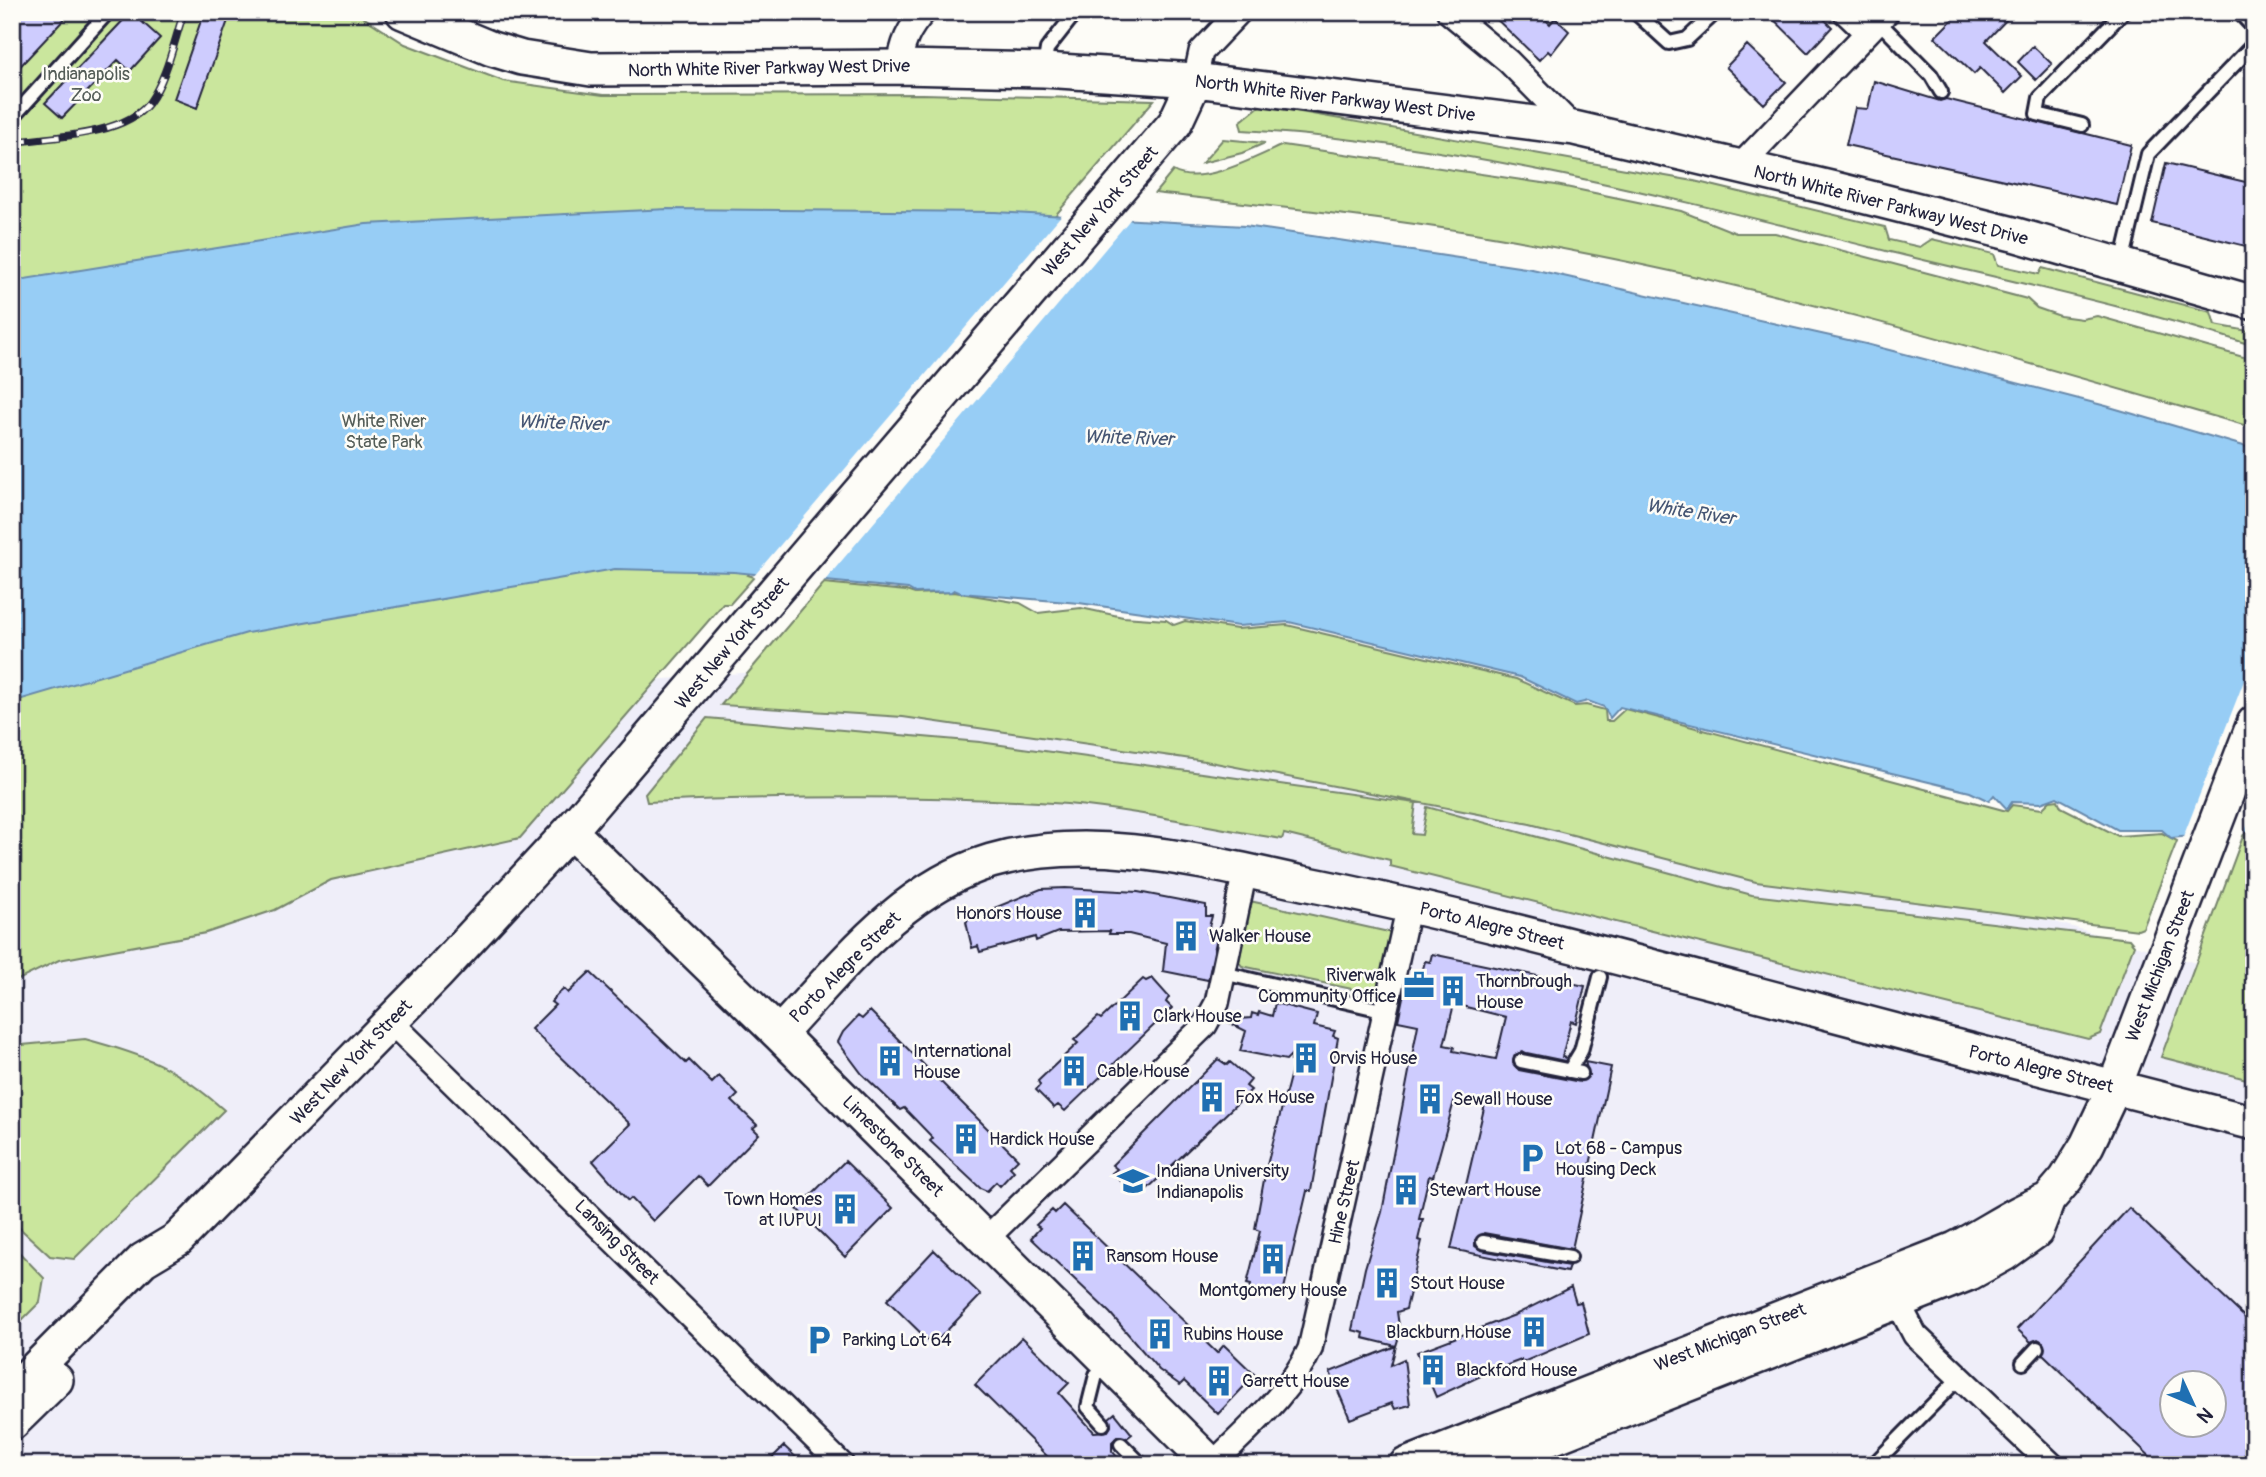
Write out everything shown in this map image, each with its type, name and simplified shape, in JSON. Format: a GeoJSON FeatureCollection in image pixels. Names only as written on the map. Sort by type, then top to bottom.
{"type":"FeatureCollection","features":[{"type":"Feature","properties":{"kind":"main road","name":"North White River Parkway West Drive"},"geometry":{"type":"LineString","coordinates":[[403,12],[492,49],[523,58],[591,69],[899,66],[1044,70],[1195,80],[1574,128],[1835,189],[2122,263],[2254,303]]}},
{"type":"Feature","properties":{"kind":"main road","name":"West New York Street"},"geometry":{"type":"LineString","coordinates":[[12,1392],[144,1260],[178,1239],[570,831],[1175,123],[1195,80]]}},
{"type":"Feature","properties":{"kind":"main road","name":"West Michigan Street"},"geometry":{"type":"LineString","coordinates":[[1406,1465],[1891,1289],[1970,1273],[2004,1254],[2036,1231],[2048,1200],[2081,1156],[2114,1088],[2254,723]]}},
{"type":"Feature","properties":{"kind":"main road","name":"Limestone Street"},"geometry":{"type":"LineString","coordinates":[[570,831],[779,1034],[1212,1465]]}},
{"type":"Feature","properties":{"kind":"main road","name":"Porto Alegre Street"},"geometry":{"type":"LineString","coordinates":[[779,1034],[858,950],[904,908],[942,883],[989,862],[1049,850],[1088,849],[1245,871],[1409,905],[2254,1123]]}},
{"type":"Feature","properties":{"kind":"main road","name":"West New York Street"},"geometry":{"type":"LineString","coordinates":[[12,1423],[159,1276],[178,1239]]}},
{"type":"Feature","properties":{"kind":"main road","name":"West Michigan Street"},"geometry":{"type":"LineString","coordinates":[[1483,1465],[1891,1289]]}},
{"type":"Feature","properties":{"kind":"street"},"geometry":{"type":"LineString","coordinates":[[899,66],[902,44],[912,24],[924,12]]}},
{"type":"Feature","properties":{"kind":"street","name":"West New York Street"},"geometry":{"type":"LineString","coordinates":[[1195,80],[1201,52],[1239,12]]}},
{"type":"Feature","properties":{"kind":"street"},"geometry":{"type":"LineString","coordinates":[[1449,12],[1508,61],[1574,128]]}},
{"type":"Feature","properties":{"kind":"street"},"geometry":{"type":"LineString","coordinates":[[1739,167],[1878,22],[1845,12]]}},
{"type":"Feature","properties":{"kind":"street"},"geometry":{"type":"LineString","coordinates":[[986,1239],[1205,1025],[1217,1003],[1245,871]]}},
{"type":"Feature","properties":{"kind":"street","name":"Hine Street"},"geometry":{"type":"LineString","coordinates":[[1212,1465],[1277,1399],[1300,1369],[1310,1349],[1409,905]]}},
{"type":"Feature","properties":{"kind":"street","name":"Lansing Street"},"geometry":{"type":"LineString","coordinates":[[390,1021],[842,1465]]}},
{"type":"Feature","properties":{"kind":"street"},"geometry":{"type":"LineString","coordinates":[[1891,1289],[1915,1335],[2052,1465]]}},
{"type":"Feature","properties":{"kind":"lane"},"geometry":{"type":"LineString","coordinates":[[12,118],[108,12]]}},
{"type":"Feature","properties":{"kind":"lane"},"geometry":{"type":"LineString","coordinates":[[1044,70],[1047,49],[1076,12]]}},
{"type":"Feature","properties":{"kind":"lane"},"geometry":{"type":"LineString","coordinates":[[1635,12],[1669,43],[1687,38],[1716,12]]}},
{"type":"Feature","properties":{"kind":"lane"},"geometry":{"type":"LineString","coordinates":[[2082,125],[2037,114],[2040,98],[2123,12]]}},
{"type":"Feature","properties":{"kind":"lane"},"geometry":{"type":"LineString","coordinates":[[2239,12],[2254,28]]}},
{"type":"Feature","properties":{"kind":"lane"},"geometry":{"type":"LineString","coordinates":[[1878,22],[1931,75],[1941,92]]}},
{"type":"Feature","properties":{"kind":"lane"},"geometry":{"type":"LineString","coordinates":[[2122,263],[2148,154],[2254,44]]}},
{"type":"Feature","properties":{"kind":"lane"},"geometry":{"type":"LineString","coordinates":[[1223,973],[1386,1011]]}},
{"type":"Feature","properties":{"kind":"lane"},"geometry":{"type":"LineString","coordinates":[[1521,1061],[1575,1072],[1600,976]]}},
{"type":"Feature","properties":{"kind":"lane"},"geometry":{"type":"LineString","coordinates":[[1483,1242],[1570,1257]]}},
{"type":"Feature","properties":{"kind":"lane"},"geometry":{"type":"LineString","coordinates":[[2023,1363],[2037,1348]]}},
{"type":"Feature","properties":{"kind":"lane"},"geometry":{"type":"LineString","coordinates":[[1096,1375],[1088,1407],[1103,1424]]}},
{"type":"Feature","properties":{"kind":"lane"},"geometry":{"type":"LineString","coordinates":[[1873,1465],[1959,1377]]}},
{"type":"Feature","properties":{"kind":"lane"},"geometry":{"type":"LineString","coordinates":[[1121,1444],[1142,1465]]}},
{"type":"Feature","properties":{"kind":"shaded area","name":"Indiana University Indianapolis"},"geometry":{"type":"Polygon","coordinates":[[[915,660],[1588,785],[2254,980],[2254,1465],[12,1465],[12,836],[294,707],[915,660]]]}},
{"type":"Feature","properties":{"kind":"green space","name":"White River State Park"},"geometry":{"type":"Polygon","coordinates":[[[12,12],[355,12],[405,44],[503,81],[603,95],[923,94],[1154,100],[748,575],[754,577],[730,604],[723,604],[520,838],[331,880],[275,910],[206,933],[59,960],[12,983],[12,12]]]}},
{"type":"Feature","properties":{"kind":"green space"},"geometry":{"type":"Polygon","coordinates":[[[1261,105],[1694,181],[1885,227],[1889,240],[1920,247],[1932,239],[1994,254],[1998,265],[2039,274],[2042,268],[2211,312],[2215,325],[2248,331],[2254,327],[2254,346],[2063,293],[1559,174],[1401,146],[1242,130],[1240,122],[1261,105]]]}},
{"type":"Feature","properties":{"kind":"green space"},"geometry":{"type":"Polygon","coordinates":[[[1223,139],[1265,143],[1242,153],[1202,163],[1223,139]]]}},
{"type":"Feature","properties":{"kind":"green space"},"geometry":{"type":"Polygon","coordinates":[[[1283,145],[1556,185],[1681,211],[1736,233],[1775,233],[2027,299],[2037,308],[2060,316],[2082,319],[2097,316],[2254,360],[2254,428],[1908,330],[1734,285],[1646,266],[1458,231],[1357,216],[1155,193],[1173,171],[1185,175],[1213,173],[1244,163],[1283,145]]]}},
{"type":"Feature","properties":{"kind":"green space"},"geometry":{"type":"Polygon","coordinates":[[[824,583],[915,594],[954,592],[1020,603],[1038,613],[1081,608],[1123,617],[1166,620],[1174,625],[1185,621],[1237,629],[1287,625],[1516,679],[1575,706],[1586,705],[1605,710],[1606,721],[1612,721],[1625,709],[2007,811],[2012,805],[2042,809],[2050,801],[2058,800],[2061,807],[2118,836],[2162,833],[2177,841],[2143,928],[2138,930],[1756,882],[1530,824],[1205,761],[903,717],[721,705],[824,583]]]}},
{"type":"Feature","properties":{"kind":"green space"},"geometry":{"type":"Polygon","coordinates":[[[707,718],[980,742],[1416,803],[1412,834],[1422,835],[1427,807],[1752,895],[2129,939],[2134,945],[2100,1034],[2088,1039],[1390,866],[1390,860],[1284,834],[1282,839],[1120,810],[1014,801],[857,797],[647,802],[645,794],[707,718]]]}},
{"type":"Feature","properties":{"kind":"green space"},"geometry":{"type":"Polygon","coordinates":[[[2245,831],[2254,838],[2254,1081],[2161,1057],[2245,831]]]}},
{"type":"Feature","properties":{"kind":"green space"},"geometry":{"type":"Polygon","coordinates":[[[1250,901],[1393,933],[1378,990],[1371,993],[1242,966],[1239,962],[1250,901]]]}},
{"type":"Feature","properties":{"kind":"green space"},"geometry":{"type":"Polygon","coordinates":[[[85,1039],[159,1064],[190,1083],[224,1110],[74,1259],[50,1256],[12,1221],[12,1046],[85,1039]]]}},
{"type":"Feature","properties":{"kind":"green space"},"geometry":{"type":"Polygon","coordinates":[[[12,1245],[44,1278],[40,1302],[12,1330],[12,1245]]]}},
{"type":"Feature","properties":{"kind":"water","name":"White River"},"geometry":{"type":"Polygon","coordinates":[[[668,209],[995,212],[1245,226],[1532,269],[1866,344],[2106,406],[2254,449],[2254,838],[2245,831],[2171,838],[2162,830],[2118,830],[2057,797],[2041,803],[2012,802],[2007,809],[1994,795],[1989,801],[1970,792],[1620,707],[1610,718],[1604,707],[1588,701],[1576,704],[1520,677],[1289,622],[1238,626],[1079,603],[961,593],[954,590],[915,593],[908,589],[734,572],[615,569],[247,633],[12,702],[12,281],[366,224],[668,209]]]}},
{"type":"Feature","properties":{"kind":"pier"},"geometry":{"type":"Polygon","coordinates":[[[1064,212],[1133,216],[822,584],[753,577],[1064,212]]]}},
{"type":"Feature","properties":{"kind":"pier"},"geometry":{"type":"Polygon","coordinates":[[[2254,655],[2254,808],[2244,834],[2182,840],[2254,655]]]}},
{"type":"Feature","properties":{"kind":"building"},"geometry":{"type":"Polygon","coordinates":[[[12,12],[71,12],[12,75],[12,12]]]}},
{"type":"Feature","properties":{"kind":"building"},"geometry":{"type":"Polygon","coordinates":[[[131,12],[160,38],[130,71],[118,60],[62,118],[45,103],[131,12]]]}},
{"type":"Feature","properties":{"kind":"building"},"geometry":{"type":"Polygon","coordinates":[[[204,12],[231,12],[197,108],[174,99],[204,12]]]}},
{"type":"Feature","properties":{"kind":"building"},"geometry":{"type":"Polygon","coordinates":[[[1489,12],[1538,12],[1550,24],[1555,18],[1569,31],[1551,54],[1548,51],[1539,60],[1489,12]]]}},
{"type":"Feature","properties":{"kind":"building"},"geometry":{"type":"Polygon","coordinates":[[[1766,12],[1817,12],[1832,27],[1808,53],[1766,12]]]}},
{"type":"Feature","properties":{"kind":"building"},"geometry":{"type":"Polygon","coordinates":[[[1960,12],[2014,12],[1986,41],[2022,76],[2005,93],[1980,68],[1974,74],[1935,37],[1960,12]]]}},
{"type":"Feature","properties":{"kind":"building"},"geometry":{"type":"Polygon","coordinates":[[[1747,45],[1786,82],[1764,104],[1726,67],[1747,45]]]}},
{"type":"Feature","properties":{"kind":"building"},"geometry":{"type":"Polygon","coordinates":[[[2033,46],[2052,64],[2036,80],[2018,62],[2033,46]]]}},
{"type":"Feature","properties":{"kind":"building"},"geometry":{"type":"Polygon","coordinates":[[[1874,81],[1940,101],[1946,99],[2131,145],[2117,205],[1846,145],[1855,108],[1868,109],[1874,81]]]}},
{"type":"Feature","properties":{"kind":"building"},"geometry":{"type":"Polygon","coordinates":[[[2166,163],[2254,184],[2254,248],[2152,223],[2166,163]]]}},
{"type":"Feature","properties":{"kind":"building"},"geometry":{"type":"Polygon","coordinates":[[[1041,889],[1138,892],[1206,905],[1206,916],[1212,916],[1207,934],[1217,937],[1208,980],[1163,971],[1166,943],[1129,934],[1109,934],[1110,931],[1058,932],[1036,941],[1035,937],[980,952],[978,946],[972,948],[966,922],[972,917],[1041,889]]]}},
{"type":"Feature","properties":{"kind":"building"},"geometry":{"type":"Polygon","coordinates":[[[1432,954],[1585,986],[1576,1023],[1571,1021],[1562,1057],[1567,1058],[1565,1061],[1522,1052],[1515,1055],[1513,1063],[1519,1070],[1580,1082],[1589,1075],[1585,1062],[1611,1067],[1572,1249],[1484,1233],[1475,1240],[1475,1246],[1481,1250],[1569,1266],[1567,1272],[1451,1249],[1485,1104],[1455,1098],[1433,1177],[1429,1176],[1419,1219],[1423,1219],[1418,1240],[1422,1241],[1406,1309],[1397,1312],[1400,1333],[1396,1346],[1363,1338],[1364,1333],[1352,1330],[1365,1268],[1382,1212],[1418,1025],[1398,1021],[1407,978],[1420,981],[1425,961],[1430,962],[1432,954]],[[1454,1004],[1444,1045],[1454,1047],[1453,1051],[1496,1059],[1506,1017],[1454,1004]]]}},
{"type":"Feature","properties":{"kind":"building"},"geometry":{"type":"Polygon","coordinates":[[[590,972],[686,1063],[689,1060],[712,1083],[719,1076],[738,1095],[732,1101],[757,1125],[753,1128],[759,1134],[708,1186],[698,1176],[653,1221],[631,1198],[628,1201],[593,1161],[630,1124],[531,1029],[555,1005],[551,1002],[557,995],[564,989],[568,993],[590,972]]]}},
{"type":"Feature","properties":{"kind":"building"},"geometry":{"type":"Polygon","coordinates":[[[1152,978],[1169,997],[1166,1002],[1172,1008],[1065,1111],[1058,1105],[1054,1108],[1036,1090],[1040,1085],[1038,1081],[1078,1043],[1074,1040],[1098,1017],[1101,1019],[1143,979],[1146,981],[1152,978]]]}},
{"type":"Feature","properties":{"kind":"building"},"geometry":{"type":"Polygon","coordinates":[[[1275,1003],[1317,1014],[1314,1026],[1335,1031],[1333,1036],[1338,1038],[1311,1191],[1307,1191],[1283,1293],[1277,1291],[1276,1297],[1249,1292],[1251,1285],[1247,1284],[1260,1231],[1255,1229],[1266,1169],[1294,1061],[1291,1061],[1292,1054],[1286,1060],[1240,1051],[1246,1031],[1224,1020],[1251,1018],[1252,1013],[1258,1015],[1259,1012],[1272,1016],[1275,1003]]]}},
{"type":"Feature","properties":{"kind":"building"},"geometry":{"type":"Polygon","coordinates":[[[870,1011],[1018,1159],[1010,1167],[1014,1171],[1000,1186],[996,1182],[987,1191],[980,1188],[930,1141],[933,1138],[904,1108],[900,1110],[862,1074],[838,1042],[843,1032],[858,1016],[862,1019],[870,1011]]]}},
{"type":"Feature","properties":{"kind":"building"},"geometry":{"type":"Polygon","coordinates":[[[1218,1059],[1227,1065],[1230,1062],[1251,1080],[1246,1086],[1251,1090],[1142,1194],[1138,1190],[1134,1193],[1112,1173],[1117,1169],[1112,1165],[1218,1059]]]}},
{"type":"Feature","properties":{"kind":"building","name":"Town Homes at IUPUI"},"geometry":{"type":"Polygon","coordinates":[[[845,1161],[893,1208],[845,1257],[797,1209],[845,1161]]]}},
{"type":"Feature","properties":{"kind":"building"},"geometry":{"type":"Polygon","coordinates":[[[1063,1205],[1217,1353],[1224,1345],[1255,1375],[1218,1414],[1184,1381],[1180,1385],[1159,1370],[1110,1313],[1031,1238],[1040,1228],[1036,1225],[1052,1210],[1055,1213],[1063,1205]]]}},
{"type":"Feature","properties":{"kind":"building"},"geometry":{"type":"Polygon","coordinates":[[[2129,1208],[2254,1326],[2254,1465],[2159,1465],[2043,1354],[2043,1342],[2038,1339],[2031,1342],[2017,1329],[2129,1208]]]}},
{"type":"Feature","properties":{"kind":"building"},"geometry":{"type":"Polygon","coordinates":[[[934,1250],[981,1295],[933,1345],[887,1300],[934,1250]]]}},
{"type":"Feature","properties":{"kind":"building"},"geometry":{"type":"Polygon","coordinates":[[[1571,1287],[1576,1303],[1581,1302],[1589,1334],[1521,1363],[1521,1360],[1489,1372],[1436,1397],[1417,1352],[1515,1315],[1571,1287]]]}},
{"type":"Feature","properties":{"kind":"building"},"geometry":{"type":"Polygon","coordinates":[[[1022,1337],[1069,1383],[1059,1393],[1094,1432],[1108,1431],[1111,1426],[1109,1418],[1115,1413],[1132,1434],[1127,1438],[1118,1436],[1112,1442],[1112,1451],[1124,1465],[1056,1465],[975,1385],[1022,1337]]]}},
{"type":"Feature","properties":{"kind":"building"},"geometry":{"type":"Polygon","coordinates":[[[1396,1346],[1391,1365],[1404,1359],[1410,1405],[1395,1409],[1392,1403],[1350,1419],[1330,1372],[1396,1346]]]}},
{"type":"Feature","properties":{"kind":"building"},"geometry":{"type":"Polygon","coordinates":[[[784,1446],[804,1465],[765,1465],[784,1446]]]}},
{"type":"Feature","properties":{"kind":"railway"},"geometry":{"type":"LineString","coordinates":[[12,142],[105,129],[138,114],[149,103],[161,82],[184,12]]}},
{"type":"Feature","properties":{"kind":"place","name":"Honors House"},"geometry":{"type":"Point","coordinates":[1085,913]}},
{"type":"Feature","properties":{"kind":"place","name":"Walker House"},"geometry":{"type":"Point","coordinates":[1186,936]}},
{"type":"Feature","properties":{"kind":"place","name":"Riverwalk Community Office"},"geometry":{"type":"Point","coordinates":[1419,985]}},
{"type":"Feature","properties":{"kind":"place","name":"Thornbrough House"},"geometry":{"type":"Point","coordinates":[1453,991]}},
{"type":"Feature","properties":{"kind":"place","name":"Clark House"},"geometry":{"type":"Point","coordinates":[1130,1016]}},
{"type":"Feature","properties":{"kind":"place","name":"Orvis House"},"geometry":{"type":"Point","coordinates":[1306,1058]}},
{"type":"Feature","properties":{"kind":"place","name":"International House"},"geometry":{"type":"Point","coordinates":[890,1061]}},
{"type":"Feature","properties":{"kind":"place","name":"Cable House"},"geometry":{"type":"Point","coordinates":[1074,1071]}},
{"type":"Feature","properties":{"kind":"place","name":"Fox House"},"geometry":{"type":"Point","coordinates":[1212,1097]}},
{"type":"Feature","properties":{"kind":"place","name":"Sewall House"},"geometry":{"type":"Point","coordinates":[1430,1099]}},
{"type":"Feature","properties":{"kind":"place","name":"Hardick House"},"geometry":{"type":"Point","coordinates":[966,1139]}},
{"type":"Feature","properties":{"kind":"place","name":"Lot 68 - Campus Housing Deck"},"geometry":{"type":"Point","coordinates":[1532,1158]}},
{"type":"Feature","properties":{"kind":"place","name":"Indiana University Indianapolis"},"geometry":{"type":"Point","coordinates":[1133,1181]}},
{"type":"Feature","properties":{"kind":"place","name":"Stewart House"},"geometry":{"type":"Point","coordinates":[1406,1190]}},
{"type":"Feature","properties":{"kind":"place","name":"Town Homes at IUPUI"},"geometry":{"type":"Point","coordinates":[845,1209]}},
{"type":"Feature","properties":{"kind":"place","name":"Ransom House"},"geometry":{"type":"Point","coordinates":[1083,1256]}},
{"type":"Feature","properties":{"kind":"place","name":"Montgomery House"},"geometry":{"type":"Point","coordinates":[1273,1259]}},
{"type":"Feature","properties":{"kind":"place","name":"Stout House"},"geometry":{"type":"Point","coordinates":[1387,1283]}},
{"type":"Feature","properties":{"kind":"place","name":"Blackburn House"},"geometry":{"type":"Point","coordinates":[1534,1332]}},
{"type":"Feature","properties":{"kind":"place","name":"Rubins House"},"geometry":{"type":"Point","coordinates":[1160,1334]}},
{"type":"Feature","properties":{"kind":"place","name":"Parking Lot 64"},"geometry":{"type":"Point","coordinates":[819,1340]}},
{"type":"Feature","properties":{"kind":"place","name":"Blackford House"},"geometry":{"type":"Point","coordinates":[1433,1370]}},
{"type":"Feature","properties":{"kind":"place","name":"Garrett House"},"geometry":{"type":"Point","coordinates":[1219,1381]}},
{"type":"Feature","properties":{"kind":"park label","name":"Indianapolis Zoo"},"geometry":{"type":"Point","coordinates":[86,84]}}]}
